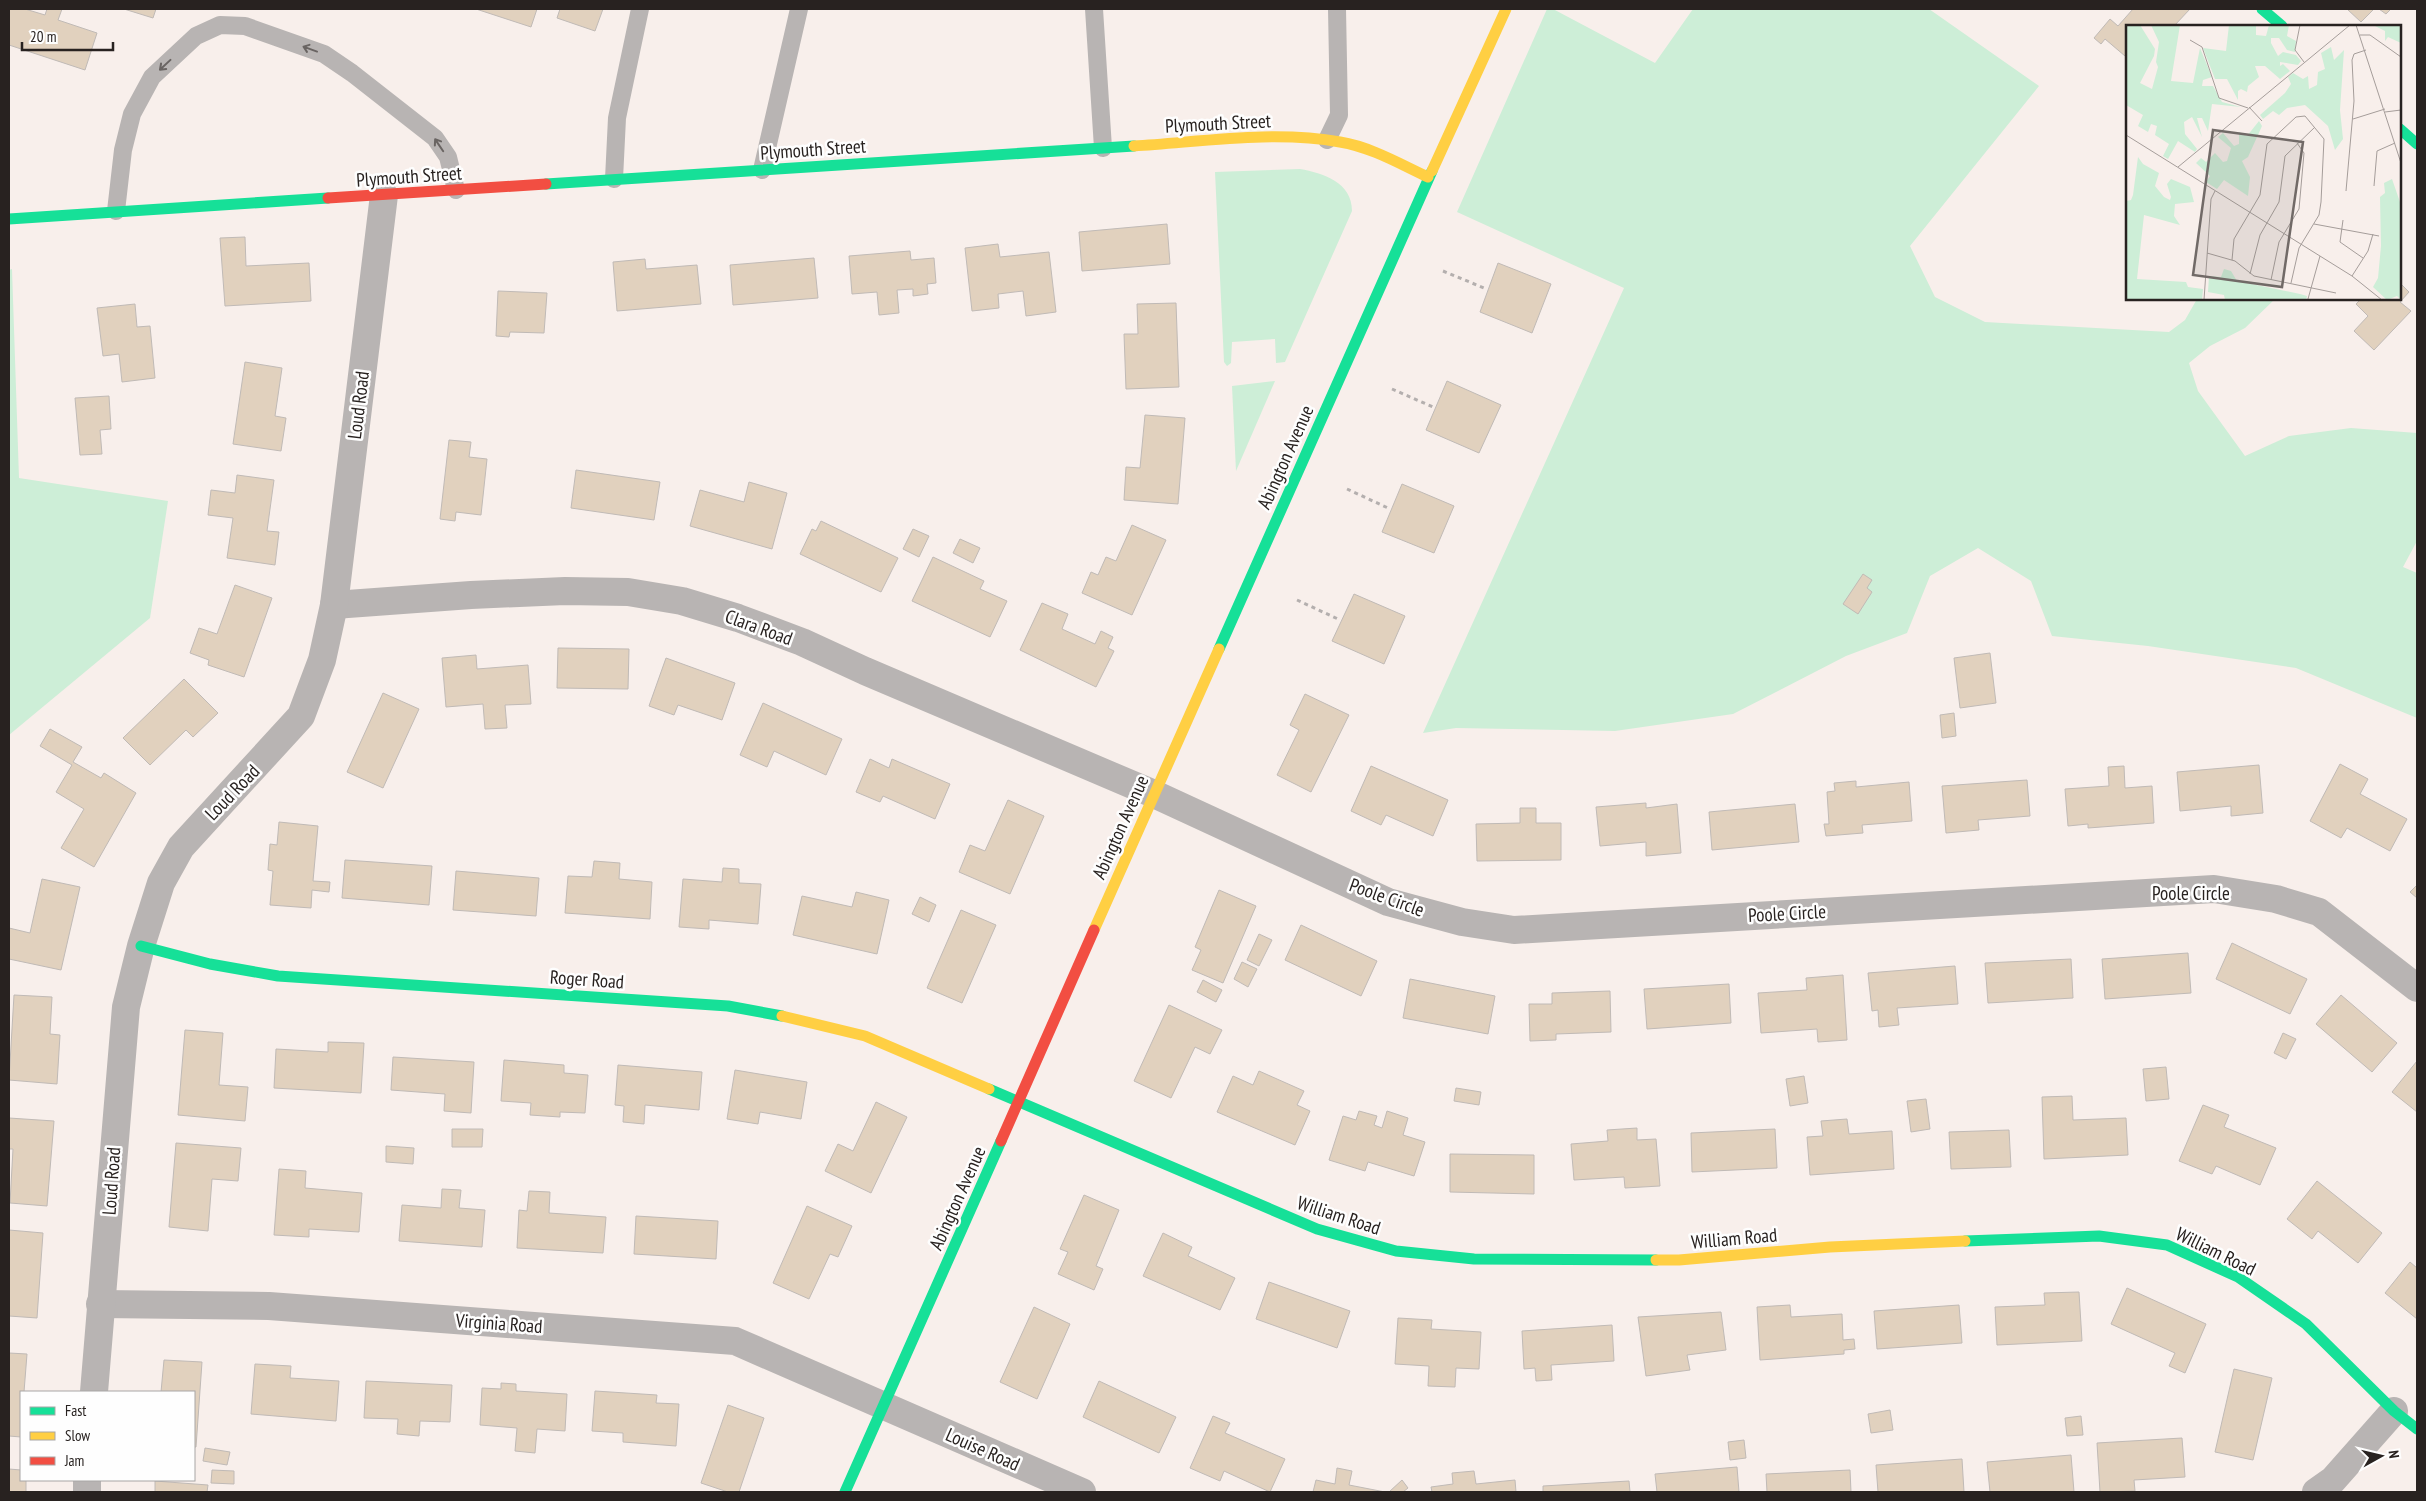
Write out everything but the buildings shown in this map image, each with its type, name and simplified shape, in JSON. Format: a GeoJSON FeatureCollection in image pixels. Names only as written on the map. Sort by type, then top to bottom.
{"type":"FeatureCollection","features":[{"type":"Feature","properties":{"kind":"street"},"geometry":{"type":"LineString","coordinates":[[1428,177],[1506,9]]}},
{"type":"Feature","properties":{"kind":"street"},"geometry":{"type":"LineString","coordinates":[[2262,9],[2281,25]]}},
{"type":"Feature","properties":{"kind":"street"},"geometry":{"type":"LineString","coordinates":[[2401,130],[2417,144]]}},
{"type":"Feature","properties":{"kind":"street","name":"Plymouth Street"},"geometry":{"type":"LineString","coordinates":[[9,219],[1276,137],[1327,140],[1379,154],[1428,177]]}},
{"type":"Feature","properties":{"kind":"street","name":"Abington Avenue"},"geometry":{"type":"LineString","coordinates":[[845,1492],[1428,177]]}},
{"type":"Feature","properties":{"kind":"street","name":"Loud Road"},"geometry":{"type":"LineString","coordinates":[[94,1391],[126,1007],[141,946],[161,882],[181,847],[301,716],[322,660],[334,605],[384,195]]}},
{"type":"Feature","properties":{"kind":"street","name":"Clara Road"},"geometry":{"type":"LineString","coordinates":[[334,605],[471,595],[565,591],[628,592],[682,601],[738,618],[802,642],[865,672],[1154,794]]}},
{"type":"Feature","properties":{"kind":"street","name":"Poole Circle"},"geometry":{"type":"LineString","coordinates":[[1154,794],[1388,902],[1462,922],[1514,930],[2214,889],[2276,899],[2319,912],[2417,988]]}},
{"type":"Feature","properties":{"kind":"street","name":"Roger Road"},"geometry":{"type":"LineString","coordinates":[[141,946],[210,964],[278,976],[728,1006],[801,1019],[865,1036],[1018,1102]]}},
{"type":"Feature","properties":{"kind":"street","name":"William Road"},"geometry":{"type":"LineString","coordinates":[[1018,1102],[1317,1229],[1396,1251],[1474,1259],[1679,1260],[1830,1247],[1998,1238],[2099,1236],[2167,1245],[2238,1277],[2306,1324],[2394,1411],[2417,1429]]}},
{"type":"Feature","properties":{"kind":"street","name":"Virginia Road"},"geometry":{"type":"LineString","coordinates":[[100,1304],[270,1306],[735,1341],[884,1405]]}},
{"type":"Feature","properties":{"kind":"street","name":"Louise Road"},"geometry":{"type":"LineString","coordinates":[[884,1405],[1082,1492]]}},
{"type":"Feature","properties":{"kind":"street"},"geometry":{"type":"LineString","coordinates":[[2316,1492],[2332,1480],[2394,1411]]}},
{"type":"Feature","properties":{"kind":"lane"},"geometry":{"type":"LineString","coordinates":[[614,179],[617,118],[640,9]]}},
{"type":"Feature","properties":{"kind":"lane"},"geometry":{"type":"LineString","coordinates":[[762,170],[799,9]]}},
{"type":"Feature","properties":{"kind":"lane"},"geometry":{"type":"LineString","coordinates":[[1094,9],[1104,148]]}},
{"type":"Feature","properties":{"kind":"lane"},"geometry":{"type":"LineString","coordinates":[[1327,140],[1340,115],[1337,9]]}},
{"type":"Feature","properties":{"kind":"lane"},"geometry":{"type":"LineString","coordinates":[[116,211],[123,150],[132,114],[152,77],[196,36],[220,25],[245,26],[324,54],[352,73],[435,138],[448,157],[456,190]]}},
{"type":"Feature","properties":{"kind":"path"},"geometry":{"type":"LineString","coordinates":[[1443,270],[1484,288]]}},
{"type":"Feature","properties":{"kind":"path"},"geometry":{"type":"LineString","coordinates":[[1392,389],[1433,406]]}},
{"type":"Feature","properties":{"kind":"path"},"geometry":{"type":"LineString","coordinates":[[1347,489],[1388,508]]}},
{"type":"Feature","properties":{"kind":"path"},"geometry":{"type":"LineString","coordinates":[[1297,600],[1338,619]]}},
{"type":"Feature","properties":{"kind":"green space"},"geometry":{"type":"Polygon","coordinates":[[[1547,9],[1553,9],[1655,63],[1693,9],[1929,9],[2039,86],[1910,246],[1935,297],[1985,322],[2169,332],[2185,320],[2196,300],[2274,300],[2245,328],[2210,346],[2189,363],[2198,391],[2245,456],[2289,436],[2351,428],[2417,433],[2417,541],[2403,567],[2417,573],[2417,718],[2296,668],[2148,646],[2052,636],[2031,581],[1978,548],[1930,576],[1907,633],[1846,656],[1733,714],[1615,731],[1456,728],[1423,733],[1624,288],[1457,212],[1547,9]]]}},
{"type":"Feature","properties":{"kind":"green space"},"geometry":{"type":"Polygon","coordinates":[[[1300,169],[1327,176],[1342,186],[1351,201],[1352,211],[1285,362],[1276,363],[1275,339],[1232,342],[1231,363],[1227,366],[1224,362],[1215,172],[1300,169]]]}},
{"type":"Feature","properties":{"kind":"green space"},"geometry":{"type":"Polygon","coordinates":[[[12,269],[19,478],[168,501],[150,618],[9,735],[9,270],[12,269]]]}},
{"type":"Feature","properties":{"kind":"green space"},"geometry":{"type":"Polygon","coordinates":[[[1275,381],[1236,471],[1232,386],[1275,381]]]}},
{"type":"Feature","properties":{"kind":"traffic: fast"},"geometry":{"type":"LineString","coordinates":[[2262,9],[2281,25]]}},
{"type":"Feature","properties":{"kind":"traffic: fast"},"geometry":{"type":"LineString","coordinates":[[2401,130],[2417,144]]}},
{"type":"Feature","properties":{"kind":"traffic: fast"},"geometry":{"type":"LineString","coordinates":[[546,184],[1134,146]]}},
{"type":"Feature","properties":{"kind":"traffic: fast"},"geometry":{"type":"LineString","coordinates":[[1219,649],[1432,171]]}},
{"type":"Feature","properties":{"kind":"traffic: fast"},"geometry":{"type":"LineString","coordinates":[[9,219],[328,198]]}},
{"type":"Feature","properties":{"kind":"traffic: fast"},"geometry":{"type":"LineString","coordinates":[[141,946],[210,964],[278,976],[728,1006],[782,1016]]}},
{"type":"Feature","properties":{"kind":"traffic: fast"},"geometry":{"type":"LineString","coordinates":[[989,1089],[1317,1229],[1396,1251],[1474,1259],[1656,1260]]}},
{"type":"Feature","properties":{"kind":"traffic: fast"},"geometry":{"type":"LineString","coordinates":[[845,1492],[1001,1141]]}},
{"type":"Feature","properties":{"kind":"traffic: fast"},"geometry":{"type":"LineString","coordinates":[[1965,1241],[2099,1236],[2167,1245],[2238,1277],[2306,1324],[2394,1411],[2417,1429]]}},
{"type":"Feature","properties":{"kind":"traffic: slow"},"geometry":{"type":"LineString","coordinates":[[1432,171],[1506,9]]}},
{"type":"Feature","properties":{"kind":"traffic: slow"},"geometry":{"type":"LineString","coordinates":[[1134,146],[1237,138],[1289,137],[1315,139],[1352,144],[1385,156],[1428,177]]}},
{"type":"Feature","properties":{"kind":"traffic: slow"},"geometry":{"type":"LineString","coordinates":[[1094,930],[1219,649]]}},
{"type":"Feature","properties":{"kind":"traffic: slow"},"geometry":{"type":"LineString","coordinates":[[782,1016],[865,1036],[989,1089]]}},
{"type":"Feature","properties":{"kind":"traffic: slow"},"geometry":{"type":"LineString","coordinates":[[1656,1260],[1679,1260],[1830,1247],[1965,1241]]}},
{"type":"Feature","properties":{"kind":"traffic: jam"},"geometry":{"type":"LineString","coordinates":[[328,198],[546,184]]}},
{"type":"Feature","properties":{"kind":"traffic: jam"},"geometry":{"type":"LineString","coordinates":[[1001,1141],[1094,930]]}}]}
